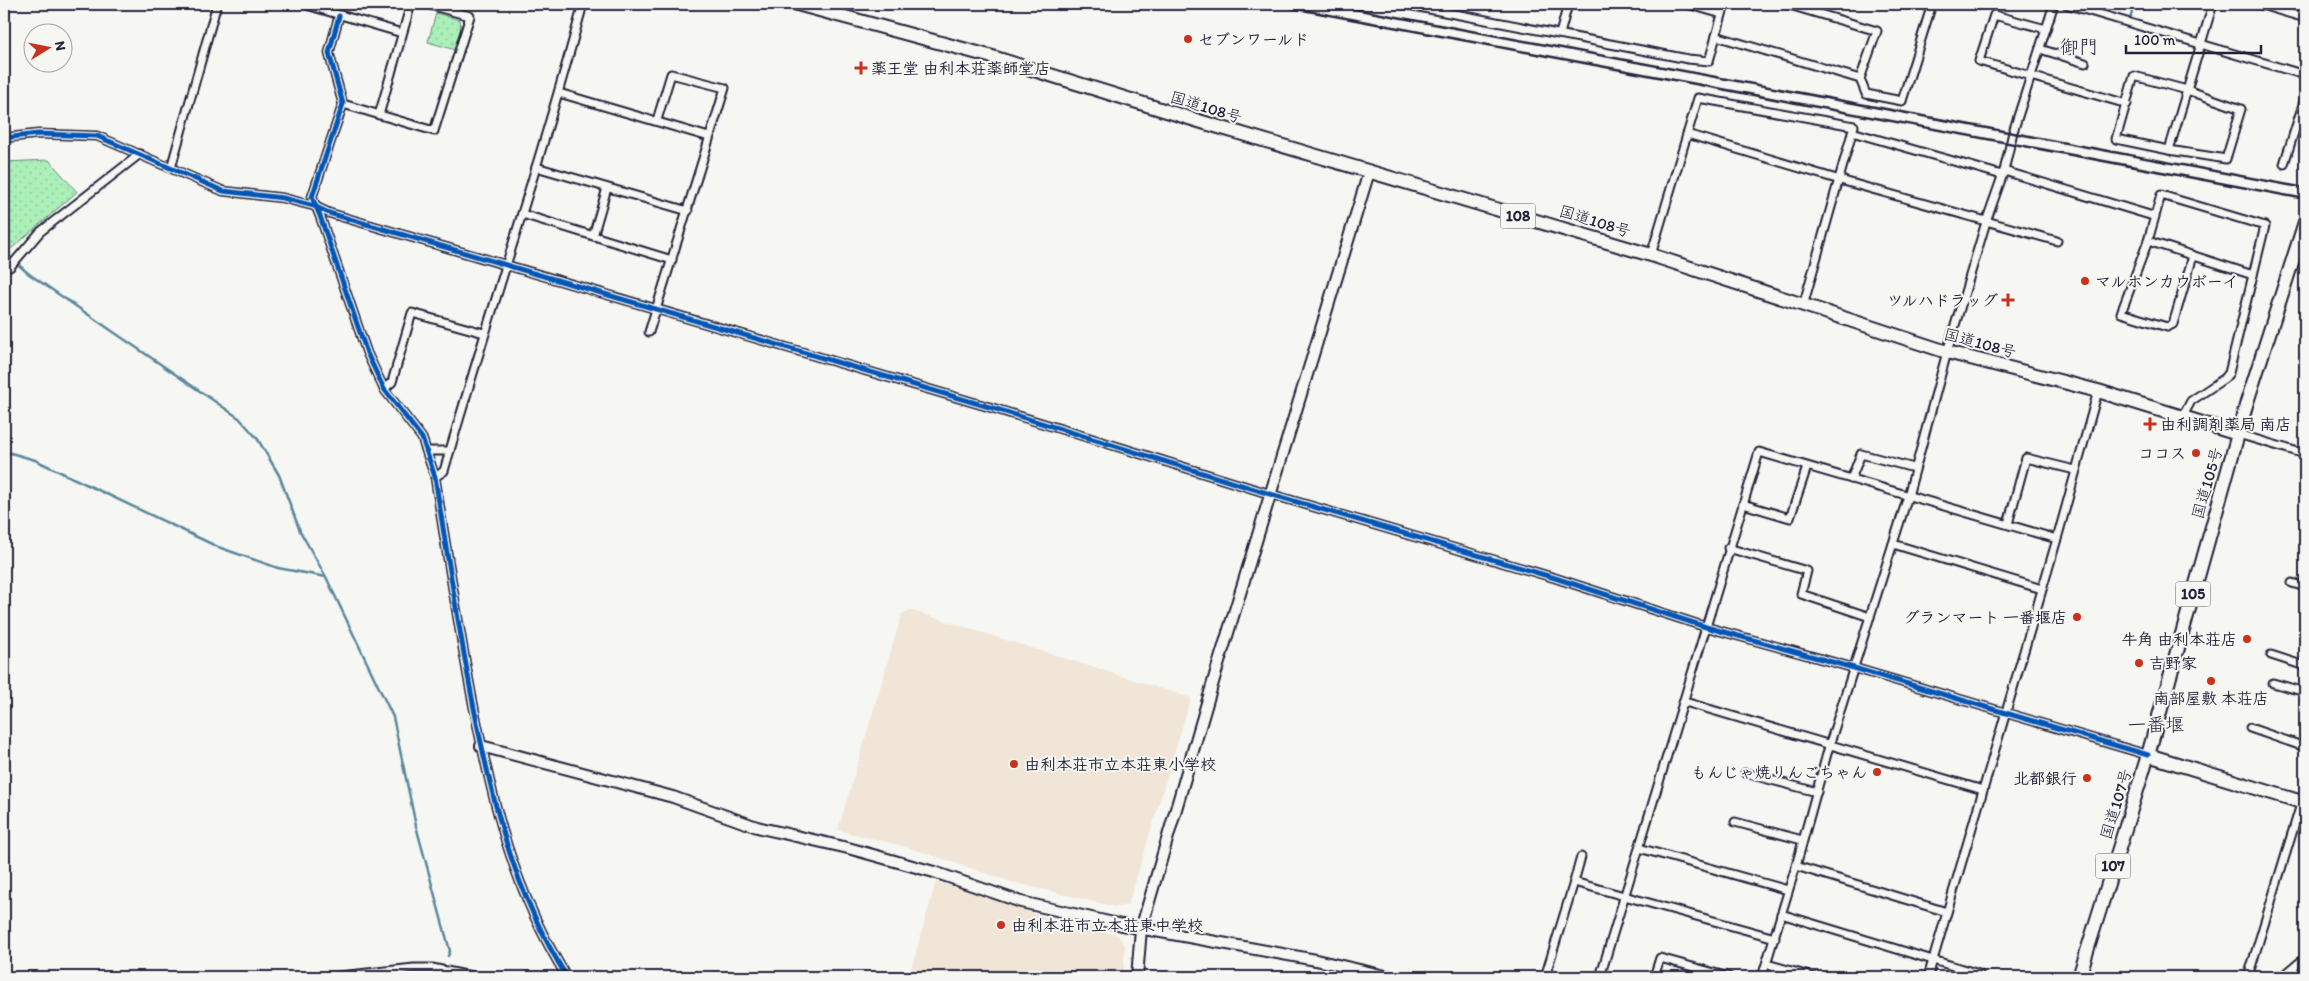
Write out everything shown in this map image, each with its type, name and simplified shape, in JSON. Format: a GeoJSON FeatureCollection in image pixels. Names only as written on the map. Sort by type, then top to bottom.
{"type":"FeatureCollection","features":[{"type":"Feature","properties":{"kind":"highway","name":"国道108号"},"geometry":{"type":"LineString","coordinates":[[797,4],[989,56],[1054,78],[1651,255],[1947,352],[2098,391],[2238,434]]}},
{"type":"Feature","properties":{"kind":"highway","name":"国道105号"},"geometry":{"type":"LineString","coordinates":[[2148,755],[2238,434],[2305,222]]}},
{"type":"Feature","properties":{"kind":"highway"},"geometry":{"type":"LineString","coordinates":[[2148,755],[2304,799]]}},
{"type":"Feature","properties":{"kind":"highway","name":"国道107号"},"geometry":{"type":"LineString","coordinates":[[2079,977],[2148,755]]}},
{"type":"Feature","properties":{"kind":"street"},"geometry":{"type":"LineString","coordinates":[[172,168],[217,4]]}},
{"type":"Feature","properties":{"kind":"street"},"geometry":{"type":"LineString","coordinates":[[303,4],[402,33]]}},
{"type":"Feature","properties":{"kind":"street"},"geometry":{"type":"LineString","coordinates":[[379,114],[411,4]]}},
{"type":"Feature","properties":{"kind":"street"},"geometry":{"type":"LineString","coordinates":[[343,104],[434,131],[470,16],[451,7],[426,4]]}},
{"type":"Feature","properties":{"kind":"street"},"geometry":{"type":"LineString","coordinates":[[435,477],[444,471],[484,333],[559,93],[583,4]]}},
{"type":"Feature","properties":{"kind":"street"},"geometry":{"type":"LineString","coordinates":[[1403,4],[1688,59],[1709,60],[1725,4]]}},
{"type":"Feature","properties":{"kind":"street"},"geometry":{"type":"LineString","coordinates":[[1560,34],[1568,4]]}},
{"type":"Feature","properties":{"kind":"street"},"geometry":{"type":"LineString","coordinates":[[1687,4],[1722,14]]}},
{"type":"Feature","properties":{"kind":"street"},"geometry":{"type":"LineString","coordinates":[[1786,4],[1877,31],[1860,79],[1866,94],[1902,102],[1932,4]]}},
{"type":"Feature","properties":{"kind":"street"},"geometry":{"type":"LineString","coordinates":[[1762,977],[1796,866],[1830,743],[1908,496],[1914,468],[1947,352],[1986,222],[2003,173],[2013,132],[2054,4]]}},
{"type":"Feature","properties":{"kind":"street"},"geometry":{"type":"LineString","coordinates":[[2066,4],[2201,42],[2305,75]]}},
{"type":"Feature","properties":{"kind":"street"},"geometry":{"type":"LineString","coordinates":[[2169,150],[2213,4]]}},
{"type":"Feature","properties":{"kind":"street"},"geometry":{"type":"LineString","coordinates":[[2258,4],[2268,5],[2305,18]]}},
{"type":"Feature","properties":{"kind":"street"},"geometry":{"type":"LineString","coordinates":[[2046,29],[1994,15],[1979,61],[2126,104]]}},
{"type":"Feature","properties":{"kind":"street"},"geometry":{"type":"LineString","coordinates":[[339,16],[328,53],[343,104],[312,197],[314,206],[320,216],[367,353],[384,389],[414,426],[427,451],[435,477],[463,654],[481,746],[510,859],[528,906],[567,977]]}},
{"type":"Feature","properties":{"kind":"street"},"geometry":{"type":"LineString","coordinates":[[1716,36],[1860,79]]}},
{"type":"Feature","properties":{"kind":"street"},"geometry":{"type":"LineString","coordinates":[[2040,49],[2085,63]]}},
{"type":"Feature","properties":{"kind":"street"},"geometry":{"type":"LineString","coordinates":[[649,332],[725,88],[671,74],[657,120]]}},
{"type":"Feature","properties":{"kind":"street"},"geometry":{"type":"LineString","coordinates":[[2134,76],[2187,90],[2241,109],[2226,159],[2116,139],[2126,104],[2134,76]]}},
{"type":"Feature","properties":{"kind":"street"},"geometry":{"type":"LineString","coordinates":[[559,93],[710,137]]}},
{"type":"Feature","properties":{"kind":"street"},"geometry":{"type":"LineString","coordinates":[[1651,255],[1698,98],[1854,126],[1803,306]]}},
{"type":"Feature","properties":{"kind":"street"},"geometry":{"type":"LineString","coordinates":[[2284,164],[2305,98]]}},
{"type":"Feature","properties":{"kind":"street"},"geometry":{"type":"LineString","coordinates":[[1852,132],[2153,216]]}},
{"type":"Feature","properties":{"kind":"street"},"geometry":{"type":"LineString","coordinates":[[4,138],[38,134],[97,136],[222,190],[283,198],[314,206],[329,213],[505,267],[968,400],[1270,494],[1555,578],[1706,627],[1854,668],[2148,755]]}},
{"type":"Feature","properties":{"kind":"street"},"geometry":{"type":"LineString","coordinates":[[1687,134],[1840,180],[2058,241]]}},
{"type":"Feature","properties":{"kind":"street"},"geometry":{"type":"LineString","coordinates":[[10,267],[40,232],[140,154]]}},
{"type":"Feature","properties":{"kind":"street"},"geometry":{"type":"LineString","coordinates":[[536,168],[688,211]]}},
{"type":"Feature","properties":{"kind":"street"},"geometry":{"type":"LineString","coordinates":[[1137,977],[1141,929],[1270,494],[1369,172]]}},
{"type":"Feature","properties":{"kind":"street"},"geometry":{"type":"LineString","coordinates":[[593,236],[607,188]]}},
{"type":"Feature","properties":{"kind":"street"},"geometry":{"type":"LineString","coordinates":[[2182,418],[2191,401],[2225,378],[2229,373],[2265,226],[2161,195],[2153,216],[2148,242],[2121,313],[2167,327],[2173,324],[2193,256]]}},
{"type":"Feature","properties":{"kind":"street"},"geometry":{"type":"LineString","coordinates":[[522,214],[672,260]]}},
{"type":"Feature","properties":{"kind":"street"},"geometry":{"type":"LineString","coordinates":[[2148,242],[2252,274]]}},
{"type":"Feature","properties":{"kind":"street"},"geometry":{"type":"LineString","coordinates":[[384,389],[392,382],[412,313],[484,333]]}},
{"type":"Feature","properties":{"kind":"street"},"geometry":{"type":"LineString","coordinates":[[1928,977],[2004,713],[2057,539],[2098,391]]}},
{"type":"Feature","properties":{"kind":"street"},"geometry":{"type":"LineString","coordinates":[[2238,434],[2305,454]]}},
{"type":"Feature","properties":{"kind":"street"},"geometry":{"type":"LineString","coordinates":[[427,451],[450,451]]}},
{"type":"Feature","properties":{"kind":"street"},"geometry":{"type":"LineString","coordinates":[[1600,977],[1685,702],[1728,548],[1759,452],[2057,539]]}},
{"type":"Feature","properties":{"kind":"street"},"geometry":{"type":"LineString","coordinates":[[1851,480],[1861,454],[1914,468]]}},
{"type":"Feature","properties":{"kind":"street"},"geometry":{"type":"LineString","coordinates":[[2008,524],[2026,458],[2075,470]]}},
{"type":"Feature","properties":{"kind":"street"},"geometry":{"type":"LineString","coordinates":[[1743,504],[1790,518],[1808,467]]}},
{"type":"Feature","properties":{"kind":"street"},"geometry":{"type":"LineString","coordinates":[[1893,544],[2042,589]]}},
{"type":"Feature","properties":{"kind":"street"},"geometry":{"type":"LineString","coordinates":[[1728,548],[1806,571],[1801,594],[1870,617]]}},
{"type":"Feature","properties":{"kind":"street"},"geometry":{"type":"LineString","coordinates":[[2292,583],[2305,587]]}},
{"type":"Feature","properties":{"kind":"street"},"geometry":{"type":"LineString","coordinates":[[2271,655],[2305,666]]}},
{"type":"Feature","properties":{"kind":"street"},"geometry":{"type":"LineString","coordinates":[[2274,683],[2305,692]]}},
{"type":"Feature","properties":{"kind":"street"},"geometry":{"type":"LineString","coordinates":[[1685,702],[1830,743],[1983,790]]}},
{"type":"Feature","properties":{"kind":"street"},"geometry":{"type":"LineString","coordinates":[[2250,728],[2305,747]]}},
{"type":"Feature","properties":{"kind":"street"},"geometry":{"type":"LineString","coordinates":[[481,746],[673,797],[757,827],[848,848],[934,872],[1021,902],[1141,929],[1316,960],[1390,977]]}},
{"type":"Feature","properties":{"kind":"street"},"geometry":{"type":"LineString","coordinates":[[1745,772],[1817,792]]}},
{"type":"Feature","properties":{"kind":"street"},"geometry":{"type":"LineString","coordinates":[[2248,977],[2304,799]]}},
{"type":"Feature","properties":{"kind":"street"},"geometry":{"type":"LineString","coordinates":[[1734,822],[1802,840]]}},
{"type":"Feature","properties":{"kind":"street"},"geometry":{"type":"LineString","coordinates":[[1639,848],[1788,890]]}},
{"type":"Feature","properties":{"kind":"street"},"geometry":{"type":"LineString","coordinates":[[1545,977],[1581,857]]}},
{"type":"Feature","properties":{"kind":"street"},"geometry":{"type":"LineString","coordinates":[[1796,866],[1947,912]]}},
{"type":"Feature","properties":{"kind":"street"},"geometry":{"type":"LineString","coordinates":[[1574,882],[1774,938]]}},
{"type":"Feature","properties":{"kind":"street"},"geometry":{"type":"LineString","coordinates":[[1781,914],[1979,974],[1978,977]]}},
{"type":"Feature","properties":{"kind":"street"},"geometry":{"type":"LineString","coordinates":[[1654,977],[1660,958],[1729,977]]}},
{"type":"Feature","properties":{"kind":"street"},"geometry":{"type":"LineString","coordinates":[[2282,977],[2305,958]]}},
{"type":"Feature","properties":{"kind":"street"},"geometry":{"type":"LineString","coordinates":[[1767,964],[1814,977]]}},
{"type":"Feature","properties":{"kind":"street"},"geometry":{"type":"LineString","coordinates":[[330,977],[414,968],[432,968],[476,977]]}},
{"type":"Feature","properties":{"kind":"shaded area","name":"由利本荘市立本荘東小学校"},"geometry":{"type":"Polygon","coordinates":[[[910,610],[1191,698],[1128,905],[1116,907],[1012,882],[907,847],[838,830],[902,614],[910,610]]]}},
{"type":"Feature","properties":{"kind":"shaded area","name":"由利本荘市立本荘東中学校"},"geometry":{"type":"Polygon","coordinates":[[[936,882],[974,892],[1038,915],[1118,935],[1125,946],[1123,977],[909,977],[936,882]]]}},
{"type":"Feature","properties":{"kind":"green space"},"geometry":{"type":"Polygon","coordinates":[[[436,13],[460,20],[461,28],[455,50],[428,42],[436,13]]]}},
{"type":"Feature","properties":{"kind":"green space"},"geometry":{"type":"Polygon","coordinates":[[[49,160],[77,192],[11,249],[4,240],[4,162],[49,160]]]}},
{"type":"Feature","properties":{"kind":"waterway"},"geometry":{"type":"LineString","coordinates":[[2130,20],[2134,4]]}},
{"type":"Feature","properties":{"kind":"waterway"},"geometry":{"type":"LineString","coordinates":[[4,252],[29,274],[239,418],[257,438],[279,475],[300,531],[326,577],[393,717],[416,826],[450,951],[448,956]]}},
{"type":"Feature","properties":{"kind":"waterway"},"geometry":{"type":"LineString","coordinates":[[4,451],[35,460],[218,547],[278,568],[326,577]]}},
{"type":"Feature","properties":{"kind":"railway"},"geometry":{"type":"LineString","coordinates":[[1271,4],[2305,199]]}},
{"type":"Feature","properties":{"kind":"railway"},"geometry":{"type":"LineString","coordinates":[[1328,4],[2305,188]]}},
{"type":"Feature","properties":{"kind":"cycle path"},"geometry":{"type":"LineString","coordinates":[[339,16],[329,53],[343,104],[312,197],[367,353],[384,389],[422,438],[435,477],[453,592],[489,779],[519,880],[533,913],[567,977]]}},
{"type":"Feature","properties":{"kind":"cycle path"},"geometry":{"type":"LineString","coordinates":[[4,138],[38,134],[97,136],[223,191],[283,198],[314,206],[329,213],[996,409],[1270,494],[1555,578],[1706,627],[1854,668],[2148,755]]}},
{"type":"Feature","properties":{"kind":"place","name":"セブンワールド"},"geometry":{"type":"Point","coordinates":[1188,39]}},
{"type":"Feature","properties":{"kind":"place","name":"薬王堂 由利本荘薬師堂店"},"geometry":{"type":"Point","coordinates":[861,68]}},
{"type":"Feature","properties":{"kind":"place","name":"マルホンカウボーイ"},"geometry":{"type":"Point","coordinates":[2085,281]}},
{"type":"Feature","properties":{"kind":"place","name":"ツルハドラッグ"},"geometry":{"type":"Point","coordinates":[2008,300]}},
{"type":"Feature","properties":{"kind":"place","name":"由利調剤薬局 南店"},"geometry":{"type":"Point","coordinates":[2150,424]}},
{"type":"Feature","properties":{"kind":"place","name":"ココス"},"geometry":{"type":"Point","coordinates":[2196,453]}},
{"type":"Feature","properties":{"kind":"place","name":"グランマート 一番堰店"},"geometry":{"type":"Point","coordinates":[2077,617]}},
{"type":"Feature","properties":{"kind":"place","name":"牛角 由利本荘店"},"geometry":{"type":"Point","coordinates":[2247,639]}},
{"type":"Feature","properties":{"kind":"place","name":"吉野家"},"geometry":{"type":"Point","coordinates":[2139,663]}},
{"type":"Feature","properties":{"kind":"place","name":"南部屋敷 本荘店"},"geometry":{"type":"Point","coordinates":[2211,681]}},
{"type":"Feature","properties":{"kind":"place","name":"由利本荘市立本荘東小学校"},"geometry":{"type":"Point","coordinates":[1014,764]}},
{"type":"Feature","properties":{"kind":"place","name":"もんじゃ焼りんごちゃん"},"geometry":{"type":"Point","coordinates":[1877,772]}},
{"type":"Feature","properties":{"kind":"place","name":"北都銀行"},"geometry":{"type":"Point","coordinates":[2087,778]}},
{"type":"Feature","properties":{"kind":"place","name":"由利本荘市立本荘東中学校"},"geometry":{"type":"Point","coordinates":[1001,925]}},
{"type":"Feature","properties":{"kind":"district","name":"御門"},"geometry":{"type":"Point","coordinates":[2079,46]}},
{"type":"Feature","properties":{"kind":"district","name":"一番堰"},"geometry":{"type":"Point","coordinates":[2156,724]}}]}
